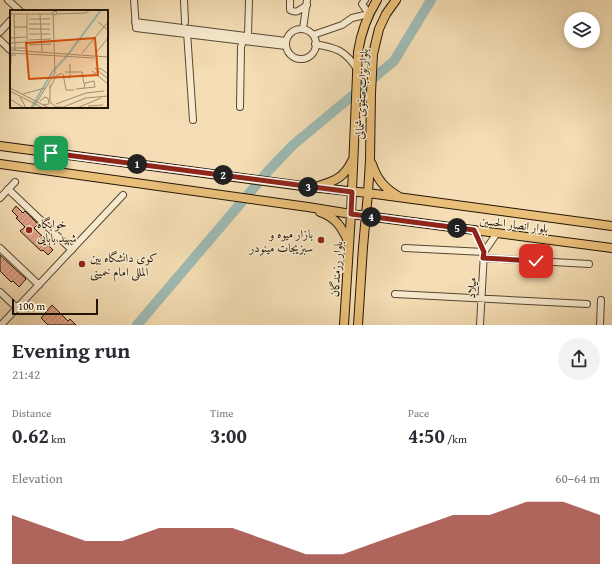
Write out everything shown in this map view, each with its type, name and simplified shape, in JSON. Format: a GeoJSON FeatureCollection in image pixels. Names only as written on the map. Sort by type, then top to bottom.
{"type":"FeatureCollection","features":[{"type":"Feature","properties":{"kind":"main road","name":"بلوار نواب صفوی شمالی"},"geometry":{"type":"LineString","coordinates":[[352,192],[358,52],[360,38],[365,23],[377,0]]}},
{"type":"Feature","properties":{"kind":"main road","name":"بلوار نواب صفوی شمالی"},"geometry":{"type":"LineString","coordinates":[[368,193],[373,54],[379,29],[386,14],[396,0]]}},
{"type":"Feature","properties":{"kind":"main road","name":"بلوار انصار الحسین"},"geometry":{"type":"LineString","coordinates":[[0,146],[612,226]]}},
{"type":"Feature","properties":{"kind":"main road"},"geometry":{"type":"LineString","coordinates":[[314,187],[335,181],[343,175],[353,158]]}},
{"type":"Feature","properties":{"kind":"main road"},"geometry":{"type":"LineString","coordinates":[[370,160],[375,175],[389,191],[408,199]]}},
{"type":"Feature","properties":{"kind":"main road"},"geometry":{"type":"LineString","coordinates":[[0,164],[308,207],[325,214],[336,221],[349,245]]}},
{"type":"Feature","properties":{"kind":"main road","name":"بلوار رزمندگان"},"geometry":{"type":"LineString","coordinates":[[344,325],[352,192]]}},
{"type":"Feature","properties":{"kind":"main road","name":"بلوار رزمندگان"},"geometry":{"type":"LineString","coordinates":[[358,325],[368,193]]}},
{"type":"Feature","properties":{"kind":"main road","name":"بلوار انصار الحسین"},"geometry":{"type":"LineString","coordinates":[[308,207],[612,248]]}},
{"type":"Feature","properties":{"kind":"street"},"geometry":{"type":"LineString","coordinates":[[8,0],[19,10]]}},
{"type":"Feature","properties":{"kind":"street"},"geometry":{"type":"LineString","coordinates":[[134,0],[135,25],[187,28],[248,35],[286,43]]}},
{"type":"Feature","properties":{"kind":"street"},"geometry":{"type":"LineString","coordinates":[[184,0],[193,120]]}},
{"type":"Feature","properties":{"kind":"street"},"geometry":{"type":"LineString","coordinates":[[240,107],[241,47],[243,41],[248,35],[249,0]]}},
{"type":"Feature","properties":{"kind":"street"},"geometry":{"type":"LineString","coordinates":[[290,0],[290,10],[294,12],[298,11],[307,3]]}},
{"type":"Feature","properties":{"kind":"street"},"geometry":{"type":"LineString","coordinates":[[313,35],[342,25],[352,18],[369,14],[362,4],[365,0]]}},
{"type":"Feature","properties":{"kind":"street"},"geometry":{"type":"LineString","coordinates":[[303,29],[307,3]]}},
{"type":"Feature","properties":{"kind":"street"},"geometry":{"type":"LineString","coordinates":[[0,32],[10,21]]}},
{"type":"Feature","properties":{"kind":"street"},"geometry":{"type":"LineString","coordinates":[[187,28],[243,41],[286,43]]}},
{"type":"Feature","properties":{"kind":"street"},"geometry":{"type":"LineString","coordinates":[[303,29],[313,35],[316,44],[309,56],[305,58],[295,57],[287,51],[286,43],[291,32],[303,29]]}},
{"type":"Feature","properties":{"kind":"street"},"geometry":{"type":"LineString","coordinates":[[0,40],[10,50]]}},
{"type":"Feature","properties":{"kind":"street"},"geometry":{"type":"LineString","coordinates":[[316,44],[334,48],[342,52],[351,59],[357,69]]}},
{"type":"Feature","properties":{"kind":"street"},"geometry":{"type":"LineString","coordinates":[[0,198],[15,182]]}},
{"type":"Feature","properties":{"kind":"street"},"geometry":{"type":"LineString","coordinates":[[8,189],[72,250]]}},
{"type":"Feature","properties":{"kind":"street"},"geometry":{"type":"LineString","coordinates":[[1,325],[123,195]]}},
{"type":"Feature","properties":{"kind":"street"},"geometry":{"type":"LineString","coordinates":[[474,230],[484,255]]}},
{"type":"Feature","properties":{"kind":"street"},"geometry":{"type":"LineString","coordinates":[[484,255],[497,233]]}},
{"type":"Feature","properties":{"kind":"street"},"geometry":{"type":"LineString","coordinates":[[0,248],[39,285]]}},
{"type":"Feature","properties":{"kind":"street"},"geometry":{"type":"LineString","coordinates":[[406,248],[589,264]]}},
{"type":"Feature","properties":{"kind":"street","name":"میلاد"},"geometry":{"type":"LineString","coordinates":[[480,325],[484,255]]}},
{"type":"Feature","properties":{"kind":"street"},"geometry":{"type":"LineString","coordinates":[[0,292],[17,308]]}},
{"type":"Feature","properties":{"kind":"street"},"geometry":{"type":"LineString","coordinates":[[395,294],[587,304]]}},
{"type":"Feature","properties":{"kind":"street"},"geometry":{"type":"LineString","coordinates":[[600,325],[601,300]]}},
{"type":"Feature","properties":{"kind":"building","name":"خوابگاه شهید بابایی"},"geometry":{"type":"Polygon","coordinates":[[[16,206],[23,213],[25,211],[38,224],[34,228],[50,244],[48,245],[53,250],[48,255],[43,250],[41,251],[20,231],[25,227],[16,218],[18,217],[12,211],[16,206]]]}},
{"type":"Feature","properties":{"kind":"building"},"geometry":{"type":"Polygon","coordinates":[[[0,255],[26,279],[19,287],[13,281],[11,282],[0,271],[0,255]]]}},
{"type":"Feature","properties":{"kind":"building"},"geometry":{"type":"Polygon","coordinates":[[[52,305],[68,321],[70,319],[76,325],[48,325],[41,318],[52,305]]]}},
{"type":"Feature","properties":{"kind":"waterway"},"geometry":{"type":"LineString","coordinates":[[137,325],[269,170],[293,145],[394,61],[431,0]]}},
{"type":"Feature","properties":{"kind":"place","name":"خوابگاه شهید بابایی"},"geometry":{"type":"Point","coordinates":[29,230]}},
{"type":"Feature","properties":{"kind":"place","name":"بازار میوه و سبزیجات مینودر"},"geometry":{"type":"Point","coordinates":[321,240]}},
{"type":"Feature","properties":{"kind":"place","name":"کوی دانشگاه بین المللی امام خمینی"},"geometry":{"type":"Point","coordinates":[82,264]}},
{"type":"Feature","properties":{"kind":"route"},"geometry":{"type":"LineString","coordinates":[[51,153],[352,192],[351,214],[474,230],[484,252],[483,258],[536,261]]}}]}
